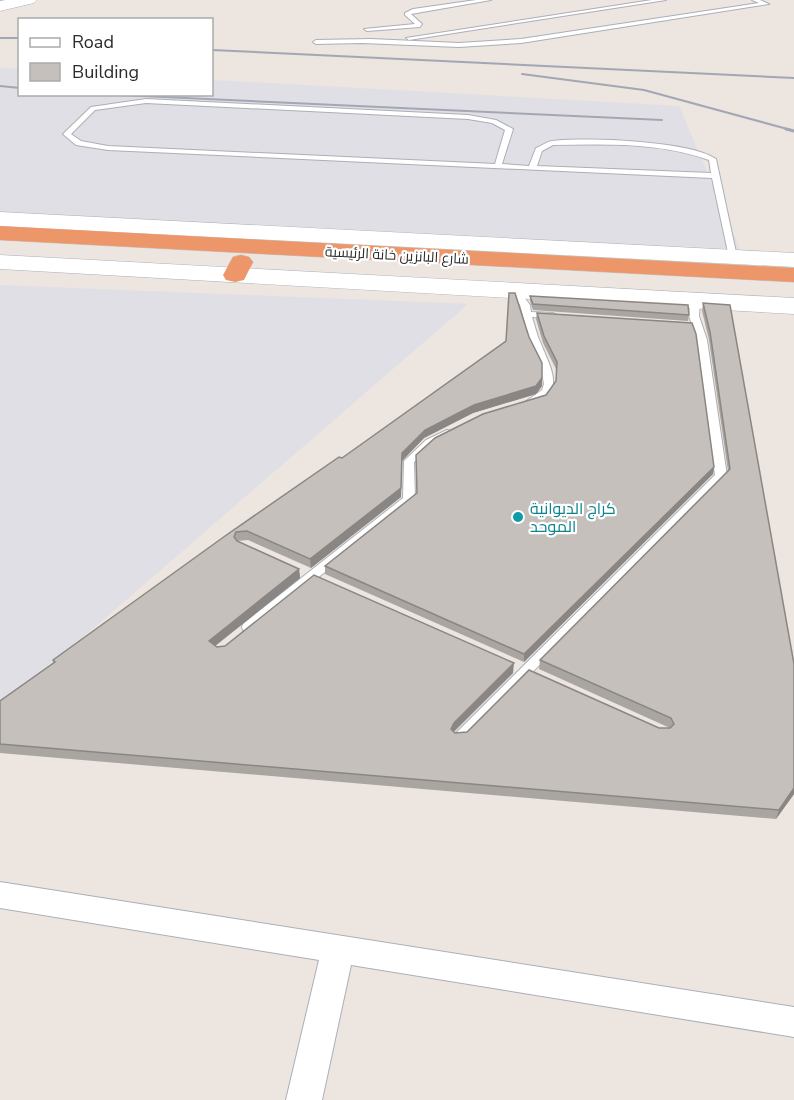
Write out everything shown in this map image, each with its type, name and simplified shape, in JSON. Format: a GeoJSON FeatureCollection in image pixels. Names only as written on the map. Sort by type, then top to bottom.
{"type":"FeatureCollection","features":[{"type":"Feature","properties":{"kind":"highway","name":"شارع البانزين خانة الرئيسية"},"geometry":{"type":"LineString","coordinates":[[0,233],[727,262],[794,275]]}},
{"type":"Feature","properties":{"kind":"highway","name":"شارع البانزين خانة الرئيسية"},"geometry":{"type":"LineString","coordinates":[[0,248],[238,268],[794,289]]}},
{"type":"Feature","properties":{"kind":"main road"},"geometry":{"type":"LineString","coordinates":[[0,4],[4,0]]}},
{"type":"Feature","properties":{"kind":"main road"},"geometry":{"type":"LineString","coordinates":[[0,4],[29,0]]}},
{"type":"Feature","properties":{"kind":"main road"},"geometry":{"type":"LineString","coordinates":[[0,219],[727,262],[794,260]]}},
{"type":"Feature","properties":{"kind":"main road"},"geometry":{"type":"LineString","coordinates":[[0,262],[238,268],[515,291],[794,306]]}},
{"type":"Feature","properties":{"kind":"street"},"geometry":{"type":"LineString","coordinates":[[0,895],[794,1022]]}},
{"type":"Feature","properties":{"kind":"street"},"geometry":{"type":"LineString","coordinates":[[304,1100],[338,949]]}},
{"type":"Feature","properties":{"kind":"lane"},"geometry":{"type":"LineString","coordinates":[[367,29],[420,25],[407,14],[413,11],[488,0]]}},
{"type":"Feature","properties":{"kind":"lane"},"geometry":{"type":"LineString","coordinates":[[364,42],[432,36],[663,0]]}},
{"type":"Feature","properties":{"kind":"lane"},"geometry":{"type":"LineString","coordinates":[[316,42],[459,45],[521,41],[766,4],[755,0]]}},
{"type":"Feature","properties":{"kind":"lane"},"geometry":{"type":"LineString","coordinates":[[498,166],[509,129],[494,120],[468,117],[146,101],[93,108],[67,134],[79,143],[108,148],[532,168],[717,176]]}},
{"type":"Feature","properties":{"kind":"lane"},"geometry":{"type":"LineString","coordinates":[[532,168],[539,150],[552,143],[574,142],[679,148],[700,153],[712,159],[717,176],[727,262]]}},
{"type":"Feature","properties":{"kind":"lane"},"geometry":{"type":"LineString","coordinates":[[515,291],[525,305],[536,344],[549,370],[549,387],[541,398],[520,405]]}},
{"type":"Feature","properties":{"kind":"lane"},"geometry":{"type":"LineString","coordinates":[[460,737],[721,476],[693,325],[695,301]]}},
{"type":"Feature","properties":{"kind":"lane"},"geometry":{"type":"LineString","coordinates":[[527,314],[562,317]]}},
{"type":"Feature","properties":{"kind":"lane"},"geometry":{"type":"LineString","coordinates":[[237,636],[409,499],[409,461],[430,442],[458,427]]}},
{"type":"Feature","properties":{"kind":"shaded area"},"geometry":{"type":"Polygon","coordinates":[[[0,68],[18,69],[18,96],[213,96],[213,80],[679,106],[740,249],[0,215],[0,68]]]}},
{"type":"Feature","properties":{"kind":"shaded area"},"geometry":{"type":"Polygon","coordinates":[[[0,285],[468,304],[0,709],[0,285]]]}},
{"type":"Feature","properties":{"kind":"building","name":"كراج الديوانية الموحد"},"geometry":{"type":"Polygon","coordinates":[[[509,293],[515,293],[529,337],[542,363],[542,378],[536,386],[474,405],[425,430],[402,453],[401,488],[310,559],[247,531],[236,532],[234,537],[237,541],[299,569],[209,641],[217,647],[225,646],[314,575],[514,663],[454,723],[451,729],[455,733],[467,732],[529,670],[659,728],[670,728],[674,724],[671,718],[540,660],[730,469],[710,332],[703,303],[730,305],[794,664],[794,788],[779,810],[0,744],[0,701],[225,536],[339,457],[342,458],[506,341],[509,293]]]}},
{"type":"Feature","properties":{"kind":"building"},"geometry":{"type":"Polygon","coordinates":[[[530,296],[688,305],[689,315],[533,304],[530,296]]]}},
{"type":"Feature","properties":{"kind":"building"},"geometry":{"type":"Polygon","coordinates":[[[537,313],[692,323],[696,334],[714,467],[524,654],[325,566],[417,493],[416,455],[435,438],[483,414],[546,395],[556,381],[557,362],[544,336],[537,313]]]}},
{"type":"Feature","properties":{"kind":"railway"},"geometry":{"type":"LineString","coordinates":[[0,38],[18,38]]}},
{"type":"Feature","properties":{"kind":"railway"},"geometry":{"type":"LineString","coordinates":[[213,50],[794,78]]}},
{"type":"Feature","properties":{"kind":"railway"},"geometry":{"type":"LineString","coordinates":[[522,74],[644,90],[791,130]]}},
{"type":"Feature","properties":{"kind":"railway"},"geometry":{"type":"LineString","coordinates":[[0,86],[18,88]]}},
{"type":"Feature","properties":{"kind":"railway"},"geometry":{"type":"LineString","coordinates":[[142,96],[662,120]]}},
{"type":"Feature","properties":{"kind":"railway"},"geometry":{"type":"LineString","coordinates":[[786,129],[794,131]]}},
{"type":"Feature","properties":{"kind":"place","name":"كراج الديوانية الموحد"},"geometry":{"type":"Point","coordinates":[518,517]}}]}
